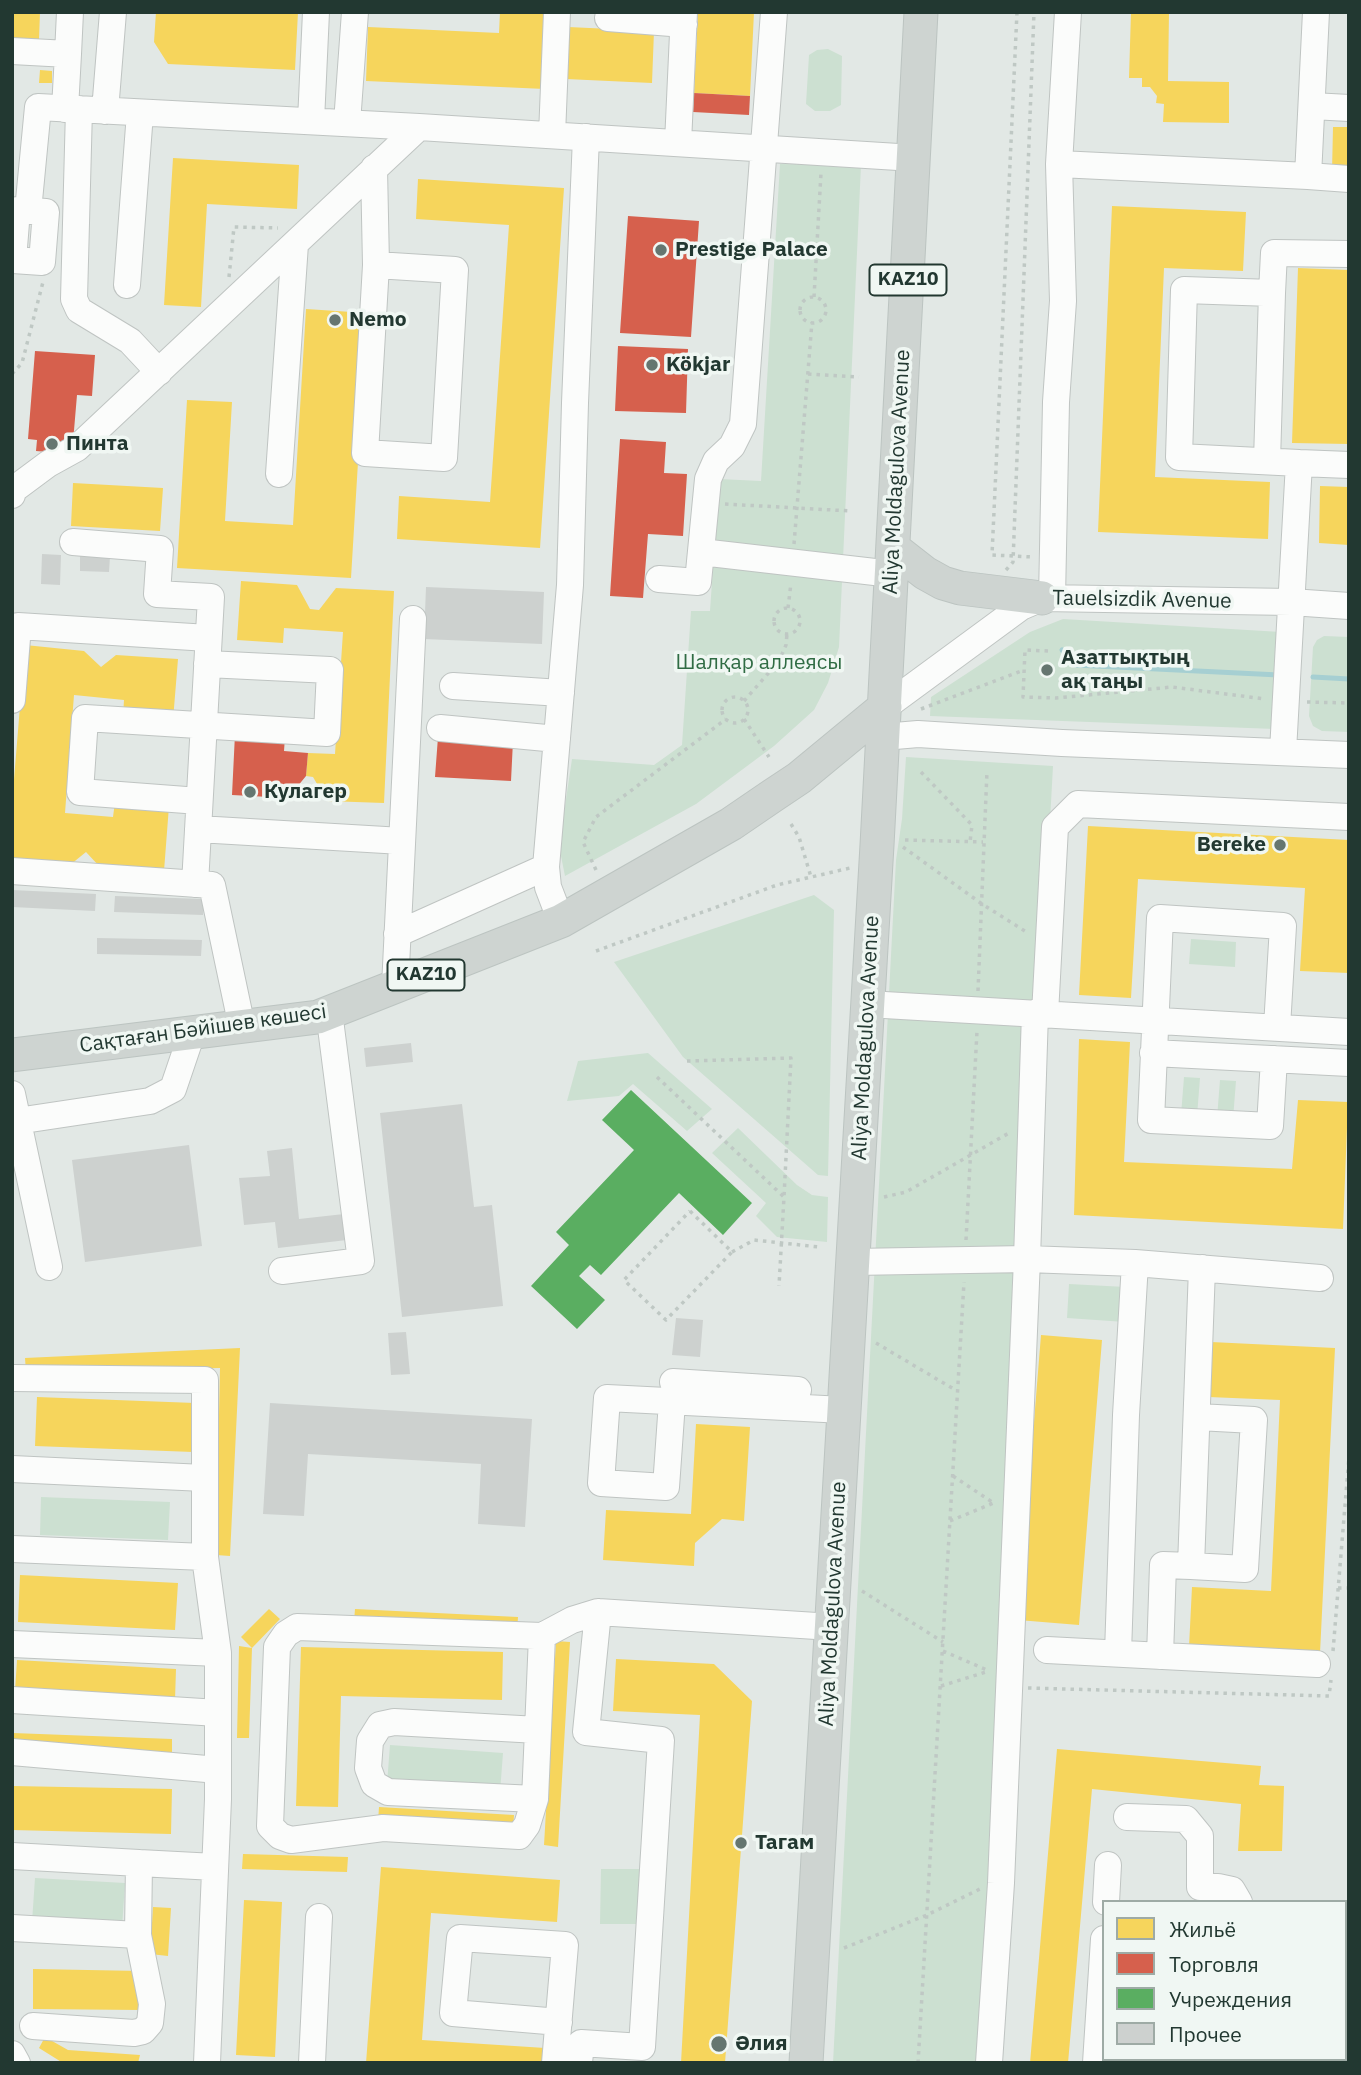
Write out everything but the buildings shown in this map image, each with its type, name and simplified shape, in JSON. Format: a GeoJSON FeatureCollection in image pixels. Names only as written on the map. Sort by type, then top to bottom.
{"type":"FeatureCollection","features":[{"type":"Feature","properties":{"kind":"main road","name":"Aliya Moldagulova Avenue"},"geometry":{"type":"LineString","coordinates":[[806,2063],[884,722],[921,12]]}},
{"type":"Feature","properties":{"kind":"main road"},"geometry":{"type":"LineString","coordinates":[[893,561],[960,588],[1047,598]]}},
{"type":"Feature","properties":{"kind":"main road","name":"Сақтаған Бәйішев көшесі"},"geometry":{"type":"LineString","coordinates":[[12,1055],[318,1017],[329,1013],[561,921],[731,824],[884,722]]}},
{"type":"Feature","properties":{"kind":"street"},"geometry":{"type":"LineString","coordinates":[[70,12],[68,54],[83,110]]}},
{"type":"Feature","properties":{"kind":"street"},"geometry":{"type":"LineString","coordinates":[[113,12],[83,110],[74,299],[79,310],[130,341],[159,372]]}},
{"type":"Feature","properties":{"kind":"street"},"geometry":{"type":"LineString","coordinates":[[311,121],[316,12]]}},
{"type":"Feature","properties":{"kind":"street"},"geometry":{"type":"LineString","coordinates":[[347,123],[355,12]]}},
{"type":"Feature","properties":{"kind":"street"},"geometry":{"type":"LineString","coordinates":[[552,135],[557,12]]}},
{"type":"Feature","properties":{"kind":"street"},"geometry":{"type":"LineString","coordinates":[[659,579],[698,582],[708,479],[716,461],[732,446],[743,424],[774,12]]}},
{"type":"Feature","properties":{"kind":"street"},"geometry":{"type":"LineString","coordinates":[[1047,598],[1053,558],[1056,402],[1063,301],[1059,164],[1068,12]]}},
{"type":"Feature","properties":{"kind":"street"},"geometry":{"type":"LineString","coordinates":[[1308,176],[1317,12]]}},
{"type":"Feature","properties":{"kind":"street"},"geometry":{"type":"LineString","coordinates":[[608,18],[684,18],[678,143]]}},
{"type":"Feature","properties":{"kind":"street"},"geometry":{"type":"LineString","coordinates":[[12,51],[68,54]]}},
{"type":"Feature","properties":{"kind":"street"},"geometry":{"type":"LineString","coordinates":[[1312,106],[1349,108]]}},
{"type":"Feature","properties":{"kind":"street"},"geometry":{"type":"LineString","coordinates":[[42,262],[13,260],[17,210],[28,211],[38,107],[419,127],[914,158]]}},
{"type":"Feature","properties":{"kind":"street"},"geometry":{"type":"LineString","coordinates":[[127,285],[140,113]]}},
{"type":"Feature","properties":{"kind":"street"},"geometry":{"type":"LineString","coordinates":[[12,495],[13,490],[48,464],[77,448],[159,372],[291,236],[419,127]]}},
{"type":"Feature","properties":{"kind":"street"},"geometry":{"type":"LineString","coordinates":[[561,921],[548,887],[545,867],[571,573],[586,137]]}},
{"type":"Feature","properties":{"kind":"street"},"geometry":{"type":"LineString","coordinates":[[1059,164],[1349,179]]}},
{"type":"Feature","properties":{"kind":"street"},"geometry":{"type":"LineString","coordinates":[[374,168],[376,265],[365,453],[444,458],[455,270],[376,265]]}},
{"type":"Feature","properties":{"kind":"street"},"geometry":{"type":"LineString","coordinates":[[279,474],[291,236]]}},
{"type":"Feature","properties":{"kind":"street"},"geometry":{"type":"LineString","coordinates":[[1267,461],[1274,253],[1349,254]]}},
{"type":"Feature","properties":{"kind":"street"},"geometry":{"type":"LineString","coordinates":[[1272,293],[1184,290],[1179,457],[1349,465]]}},
{"type":"Feature","properties":{"kind":"street"},"geometry":{"type":"LineString","coordinates":[[1283,751],[1299,463]]}},
{"type":"Feature","properties":{"kind":"street"},"geometry":{"type":"LineString","coordinates":[[73,542],[160,549],[158,594],[211,597],[195,884]]}},
{"type":"Feature","properties":{"kind":"street"},"geometry":{"type":"LineString","coordinates":[[701,552],[793,563],[893,561]]}},
{"type":"Feature","properties":{"kind":"street","name":"Tauelsizdik Avenue"},"geometry":{"type":"LineString","coordinates":[[884,722],[1021,607],[1047,598],[1291,602],[1349,606]]}},
{"type":"Feature","properties":{"kind":"street"},"geometry":{"type":"LineString","coordinates":[[395,987],[413,619]]}},
{"type":"Feature","properties":{"kind":"street"},"geometry":{"type":"LineString","coordinates":[[12,700],[18,626],[330,670],[327,733],[85,718],[80,792],[199,801]]}},
{"type":"Feature","properties":{"kind":"street"},"geometry":{"type":"LineString","coordinates":[[453,686],[561,693]]}},
{"type":"Feature","properties":{"kind":"street"},"geometry":{"type":"LineString","coordinates":[[884,722],[918,734],[1349,755]]}},
{"type":"Feature","properties":{"kind":"street"},"geometry":{"type":"LineString","coordinates":[[440,728],[557,739]]}},
{"type":"Feature","properties":{"kind":"street"},"geometry":{"type":"LineString","coordinates":[[989,2063],[1000,1879],[999,1671],[1005,1502],[1027,1259],[1032,1119],[1040,1014],[1049,947],[1055,827],[1078,804],[1349,817]]}},
{"type":"Feature","properties":{"kind":"street"},"geometry":{"type":"LineString","coordinates":[[198,829],[402,841]]}},
{"type":"Feature","properties":{"kind":"street"},"geometry":{"type":"LineString","coordinates":[[397,933],[545,867]]}},
{"type":"Feature","properties":{"kind":"street"},"geometry":{"type":"LineString","coordinates":[[12,871],[212,885],[242,1027]]}},
{"type":"Feature","properties":{"kind":"street"},"geometry":{"type":"LineString","coordinates":[[1274,1059],[1270,1126],[1151,1120],[1160,918],[1283,926],[1277,1027]]}},
{"type":"Feature","properties":{"kind":"street"},"geometry":{"type":"LineString","coordinates":[[867,1004],[1349,1032]]}},
{"type":"Feature","properties":{"kind":"street"},"geometry":{"type":"LineString","coordinates":[[282,1271],[361,1261],[329,1013]]}},
{"type":"Feature","properties":{"kind":"street"},"geometry":{"type":"LineString","coordinates":[[17,1121],[150,1101],[173,1089],[192,1033]]}},
{"type":"Feature","properties":{"kind":"street"},"geometry":{"type":"LineString","coordinates":[[1153,1053],[1349,1063]]}},
{"type":"Feature","properties":{"kind":"street"},"geometry":{"type":"LineString","coordinates":[[12,1094],[49,1267]]}},
{"type":"Feature","properties":{"kind":"street"},"geometry":{"type":"LineString","coordinates":[[853,1262],[1027,1259],[1135,1263],[1320,1278]]}},
{"type":"Feature","properties":{"kind":"street"},"geometry":{"type":"LineString","coordinates":[[1118,1653],[1126,1415],[1135,1263]]}},
{"type":"Feature","properties":{"kind":"street"},"geometry":{"type":"LineString","coordinates":[[1191,1566],[1202,1268]]}},
{"type":"Feature","properties":{"kind":"street"},"geometry":{"type":"LineString","coordinates":[[12,1378],[205,1380],[205,1558],[218,1653],[218,1770],[207,2063]]}},
{"type":"Feature","properties":{"kind":"street"},"geometry":{"type":"LineString","coordinates":[[673,1392],[844,1402]]}},
{"type":"Feature","properties":{"kind":"street"},"geometry":{"type":"LineString","coordinates":[[1160,1656],[1163,1565],[1245,1569],[1254,1420],[1198,1417]]}},
{"type":"Feature","properties":{"kind":"street"},"geometry":{"type":"LineString","coordinates":[[12,1469],[204,1478]]}},
{"type":"Feature","properties":{"kind":"street"},"geometry":{"type":"LineString","coordinates":[[12,1549],[205,1558]]}},
{"type":"Feature","properties":{"kind":"street"},"geometry":{"type":"LineString","coordinates":[[542,1636],[535,1798],[527,1825],[519,1836],[383,1828],[291,1840],[280,1836],[270,1826],[277,1647],[286,1634],[297,1627],[542,1636],[572,1620],[598,1612],[832,1627]]}},
{"type":"Feature","properties":{"kind":"street"},"geometry":{"type":"LineString","coordinates":[[579,2063],[581,2043],[642,2047],[661,1740],[586,1732],[598,1612]]}},
{"type":"Feature","properties":{"kind":"street"},"geometry":{"type":"LineString","coordinates":[[12,1644],[218,1653]]}},
{"type":"Feature","properties":{"kind":"street"},"geometry":{"type":"LineString","coordinates":[[1047,1650],[1317,1664]]}},
{"type":"Feature","properties":{"kind":"street"},"geometry":{"type":"LineString","coordinates":[[12,1700],[218,1713]]}},
{"type":"Feature","properties":{"kind":"street"},"geometry":{"type":"LineString","coordinates":[[535,1798],[388,1791],[374,1784],[368,1768],[370,1741],[380,1725],[394,1722],[538,1730]]}},
{"type":"Feature","properties":{"kind":"street"},"geometry":{"type":"LineString","coordinates":[[12,1752],[218,1770]]}},
{"type":"Feature","properties":{"kind":"street"},"geometry":{"type":"LineString","coordinates":[[1127,1817],[1186,1819],[1199,1836],[1199,1894],[1218,1887],[1232,1891],[1238,1900]]}},
{"type":"Feature","properties":{"kind":"street"},"geometry":{"type":"LineString","coordinates":[[12,1856],[215,1867]]}},
{"type":"Feature","properties":{"kind":"street"},"geometry":{"type":"LineString","coordinates":[[33,2026],[134,2033],[143,2031],[150,2023],[152,2004],[138,1936],[139,1863]]}},
{"type":"Feature","properties":{"kind":"street"},"geometry":{"type":"LineString","coordinates":[[1106,1900],[1108,1865]]}},
{"type":"Feature","properties":{"kind":"street"},"geometry":{"type":"LineString","coordinates":[[312,2063],[319,1917]]}},
{"type":"Feature","properties":{"kind":"street"},"geometry":{"type":"LineString","coordinates":[[12,1928],[138,1936]]}},
{"type":"Feature","properties":{"kind":"street"},"geometry":{"type":"LineString","coordinates":[[555,2063],[559,2022],[565,1945],[460,1938],[453,2013],[559,2022]]}},
{"type":"Feature","properties":{"kind":"street"},"geometry":{"type":"LineString","coordinates":[[1096,2063],[1102,1970]]}},
{"type":"Feature","properties":{"kind":"street"},"geometry":{"type":"LineString","coordinates":[[12,2054],[17,2063]]}},
{"type":"Feature","properties":{"kind":"path"},"geometry":{"type":"LineString","coordinates":[[1017,12],[992,555],[1053,558]]}},
{"type":"Feature","properties":{"kind":"path"},"geometry":{"type":"LineString","coordinates":[[991,592],[1013,562],[1034,12]]}},
{"type":"Feature","properties":{"kind":"path"},"geometry":{"type":"LineString","coordinates":[[814,297],[822,152]]}},
{"type":"Feature","properties":{"kind":"path"},"geometry":{"type":"LineString","coordinates":[[229,283],[234,228],[291,236]]}},
{"type":"Feature","properties":{"kind":"path"},"geometry":{"type":"LineString","coordinates":[[12,374],[22,363],[24,349],[31,333],[31,321],[42,292],[42,262]]}},
{"type":"Feature","properties":{"kind":"path"},"geometry":{"type":"LineString","coordinates":[[814,297],[824,302],[826,310],[823,318],[812,323],[804,319],[801,307],[805,300],[814,297]]}},
{"type":"Feature","properties":{"kind":"path"},"geometry":{"type":"LineString","coordinates":[[788,608],[812,323]]}},
{"type":"Feature","properties":{"kind":"path"},"geometry":{"type":"LineString","coordinates":[[808,374],[859,377]]}},
{"type":"Feature","properties":{"kind":"path"},"geometry":{"type":"LineString","coordinates":[[705,503],[851,510]]}},
{"type":"Feature","properties":{"kind":"path"},"geometry":{"type":"LineString","coordinates":[[788,608],[797,614],[800,622],[797,629],[787,634],[778,631],[774,623],[778,611],[788,608]]}},
{"type":"Feature","properties":{"kind":"path"},"geometry":{"type":"LineString","coordinates":[[744,701],[779,662],[787,634]]}},
{"type":"Feature","properties":{"kind":"path"},"geometry":{"type":"LineString","coordinates":[[1048,651],[1025,650],[1023,696],[1056,698],[1172,687],[1285,702],[1349,703]]}},
{"type":"Feature","properties":{"kind":"path"},"geometry":{"type":"LineString","coordinates":[[919,709],[1024,670]]}},
{"type":"Feature","properties":{"kind":"path"},"geometry":{"type":"LineString","coordinates":[[734,697],[744,701],[748,710],[744,719],[734,723],[726,719],[722,708],[726,700],[734,697]]}},
{"type":"Feature","properties":{"kind":"path"},"geometry":{"type":"LineString","coordinates":[[596,870],[583,842],[596,817],[726,719]]}},
{"type":"Feature","properties":{"kind":"path"},"geometry":{"type":"LineString","coordinates":[[744,719],[769,757]]}},
{"type":"Feature","properties":{"kind":"path"},"geometry":{"type":"LineString","coordinates":[[918,2063],[965,1259],[987,771]]}},
{"type":"Feature","properties":{"kind":"path"},"geometry":{"type":"LineString","coordinates":[[921,772],[972,825],[970,842]]}},
{"type":"Feature","properties":{"kind":"path"},"geometry":{"type":"LineString","coordinates":[[791,824],[799,837],[811,877]]}},
{"type":"Feature","properties":{"kind":"path"},"geometry":{"type":"LineString","coordinates":[[905,840],[984,842]]}},
{"type":"Feature","properties":{"kind":"path"},"geometry":{"type":"LineString","coordinates":[[903,846],[982,904],[1049,947]]}},
{"type":"Feature","properties":{"kind":"path"},"geometry":{"type":"LineString","coordinates":[[596,951],[777,885],[850,868]]}},
{"type":"Feature","properties":{"kind":"path"},"geometry":{"type":"LineString","coordinates":[[687,1061],[791,1058],[779,1286]]}},
{"type":"Feature","properties":{"kind":"path"},"geometry":{"type":"LineString","coordinates":[[657,1077],[785,1197]]}},
{"type":"Feature","properties":{"kind":"path"},"geometry":{"type":"LineString","coordinates":[[884,1197],[906,1192],[1032,1119]]}},
{"type":"Feature","properties":{"kind":"path"},"geometry":{"type":"LineString","coordinates":[[732,1252],[690,1211],[624,1280],[666,1320],[732,1252],[754,1240],[819,1247]]}},
{"type":"Feature","properties":{"kind":"path"},"geometry":{"type":"LineString","coordinates":[[876,1343],[957,1391]]}},
{"type":"Feature","properties":{"kind":"path"},"geometry":{"type":"LineString","coordinates":[[953,1475],[1005,1502]]}},
{"type":"Feature","properties":{"kind":"path"},"geometry":{"type":"LineString","coordinates":[[950,1521],[1005,1502]]}},
{"type":"Feature","properties":{"kind":"path"},"geometry":{"type":"LineString","coordinates":[[1338,1588],[1349,1588]]}},
{"type":"Feature","properties":{"kind":"path"},"geometry":{"type":"LineString","coordinates":[[862,1591],[943,1642]]}},
{"type":"Feature","properties":{"kind":"path"},"geometry":{"type":"LineString","coordinates":[[943,1651],[999,1671]]}},
{"type":"Feature","properties":{"kind":"path"},"geometry":{"type":"LineString","coordinates":[[941,1686],[999,1671]]}},
{"type":"Feature","properties":{"kind":"path"},"geometry":{"type":"LineString","coordinates":[[844,1948],[927,1915],[1000,1879]]}},
{"type":"Feature","properties":{"kind":"green space"},"geometry":{"type":"Polygon","coordinates":[[[828,49],[842,56],[841,105],[830,111],[815,111],[806,104],[809,55],[817,50],[828,49]]]}},
{"type":"Feature","properties":{"kind":"green space","name":"Шалқар аллеясы"},"geometry":{"type":"Polygon","coordinates":[[[780,164],[861,165],[839,647],[828,683],[814,710],[774,746],[696,804],[565,876],[559,846],[572,759],[654,765],[682,745],[691,611],[710,611],[719,479],[761,481],[780,164]]]}},
{"type":"Feature","properties":{"kind":"green space"},"geometry":{"type":"Polygon","coordinates":[[[1063,619],[1281,632],[1275,729],[930,716],[931,697],[1030,632],[1063,619]]]}},
{"type":"Feature","properties":{"kind":"green space"},"geometry":{"type":"Polygon","coordinates":[[[1324,636],[1349,637],[1349,732],[1322,731],[1313,726],[1309,716],[1313,647],[1317,640],[1324,636]]]}},
{"type":"Feature","properties":{"kind":"green space"},"geometry":{"type":"Polygon","coordinates":[[[906,757],[1053,766],[982,2063],[833,2063],[896,860],[906,757]]]}},
{"type":"Feature","properties":{"kind":"green space"},"geometry":{"type":"Polygon","coordinates":[[[814,895],[834,910],[828,1176],[818,1175],[683,1057],[614,962],[814,895]]]}},
{"type":"Feature","properties":{"kind":"green space"},"geometry":{"type":"Polygon","coordinates":[[[1191,939],[1236,942],[1235,967],[1189,964],[1191,939]]]}},
{"type":"Feature","properties":{"kind":"green space"},"geometry":{"type":"Polygon","coordinates":[[[648,1053],[712,1109],[687,1131],[633,1084],[619,1096],[567,1101],[578,1061],[648,1053]]]}},
{"type":"Feature","properties":{"kind":"green space"},"geometry":{"type":"Polygon","coordinates":[[[1184,1077],[1200,1078],[1197,1116],[1181,1115],[1184,1077]]]}},
{"type":"Feature","properties":{"kind":"green space"},"geometry":{"type":"Polygon","coordinates":[[[1220,1080],[1236,1081],[1233,1119],[1217,1118],[1220,1080]]]}},
{"type":"Feature","properties":{"kind":"green space"},"geometry":{"type":"Polygon","coordinates":[[[738,1128],[797,1185],[812,1195],[828,1197],[827,1242],[777,1237],[756,1216],[766,1203],[712,1153],[738,1128]]]}},
{"type":"Feature","properties":{"kind":"green space"},"geometry":{"type":"Polygon","coordinates":[[[1069,1284],[1126,1287],[1125,1322],[1067,1318],[1069,1284]]]}},
{"type":"Feature","properties":{"kind":"green space"},"geometry":{"type":"Polygon","coordinates":[[[41,1497],[170,1502],[168,1540],[40,1535],[41,1497]]]}},
{"type":"Feature","properties":{"kind":"green space"},"geometry":{"type":"Polygon","coordinates":[[[390,1745],[503,1753],[500,1792],[387,1784],[390,1745]]]}},
{"type":"Feature","properties":{"kind":"green space"},"geometry":{"type":"Polygon","coordinates":[[[601,1869],[642,1869],[641,1924],[600,1924],[601,1869]]]}},
{"type":"Feature","properties":{"kind":"green space"},"geometry":{"type":"Polygon","coordinates":[[[35,1878],[125,1883],[122,1928],[32,1922],[35,1878]]]}},
{"type":"Feature","properties":{"kind":"waterway"},"geometry":{"type":"LineString","coordinates":[[1062,650],[1075,665],[1279,675]]}},
{"type":"Feature","properties":{"kind":"waterway"},"geometry":{"type":"LineString","coordinates":[[1313,677],[1349,679]]}},
{"type":"Feature","properties":{"kind":"place","name":"Prestige Palace"},"geometry":{"type":"Point","coordinates":[661,250]}},
{"type":"Feature","properties":{"kind":"place","name":"Nemo"},"geometry":{"type":"Point","coordinates":[335,320]}},
{"type":"Feature","properties":{"kind":"place","name":"Kökjar"},"geometry":{"type":"Point","coordinates":[652,365]}},
{"type":"Feature","properties":{"kind":"place","name":"Пинта"},"geometry":{"type":"Point","coordinates":[52,444]}},
{"type":"Feature","properties":{"kind":"place","name":"Азаттықтың ақ таңы"},"geometry":{"type":"Point","coordinates":[1047,670]}},
{"type":"Feature","properties":{"kind":"place","name":"Кулагер"},"geometry":{"type":"Point","coordinates":[250,792]}},
{"type":"Feature","properties":{"kind":"place","name":"Bereke"},"geometry":{"type":"Point","coordinates":[1280,845]}},
{"type":"Feature","properties":{"kind":"place","name":"Тагам"},"geometry":{"type":"Point","coordinates":[741,1843]}},
{"type":"Feature","properties":{"kind":"place","name":"Әлия"},"geometry":{"type":"Point","coordinates":[719,2044]}}]}
